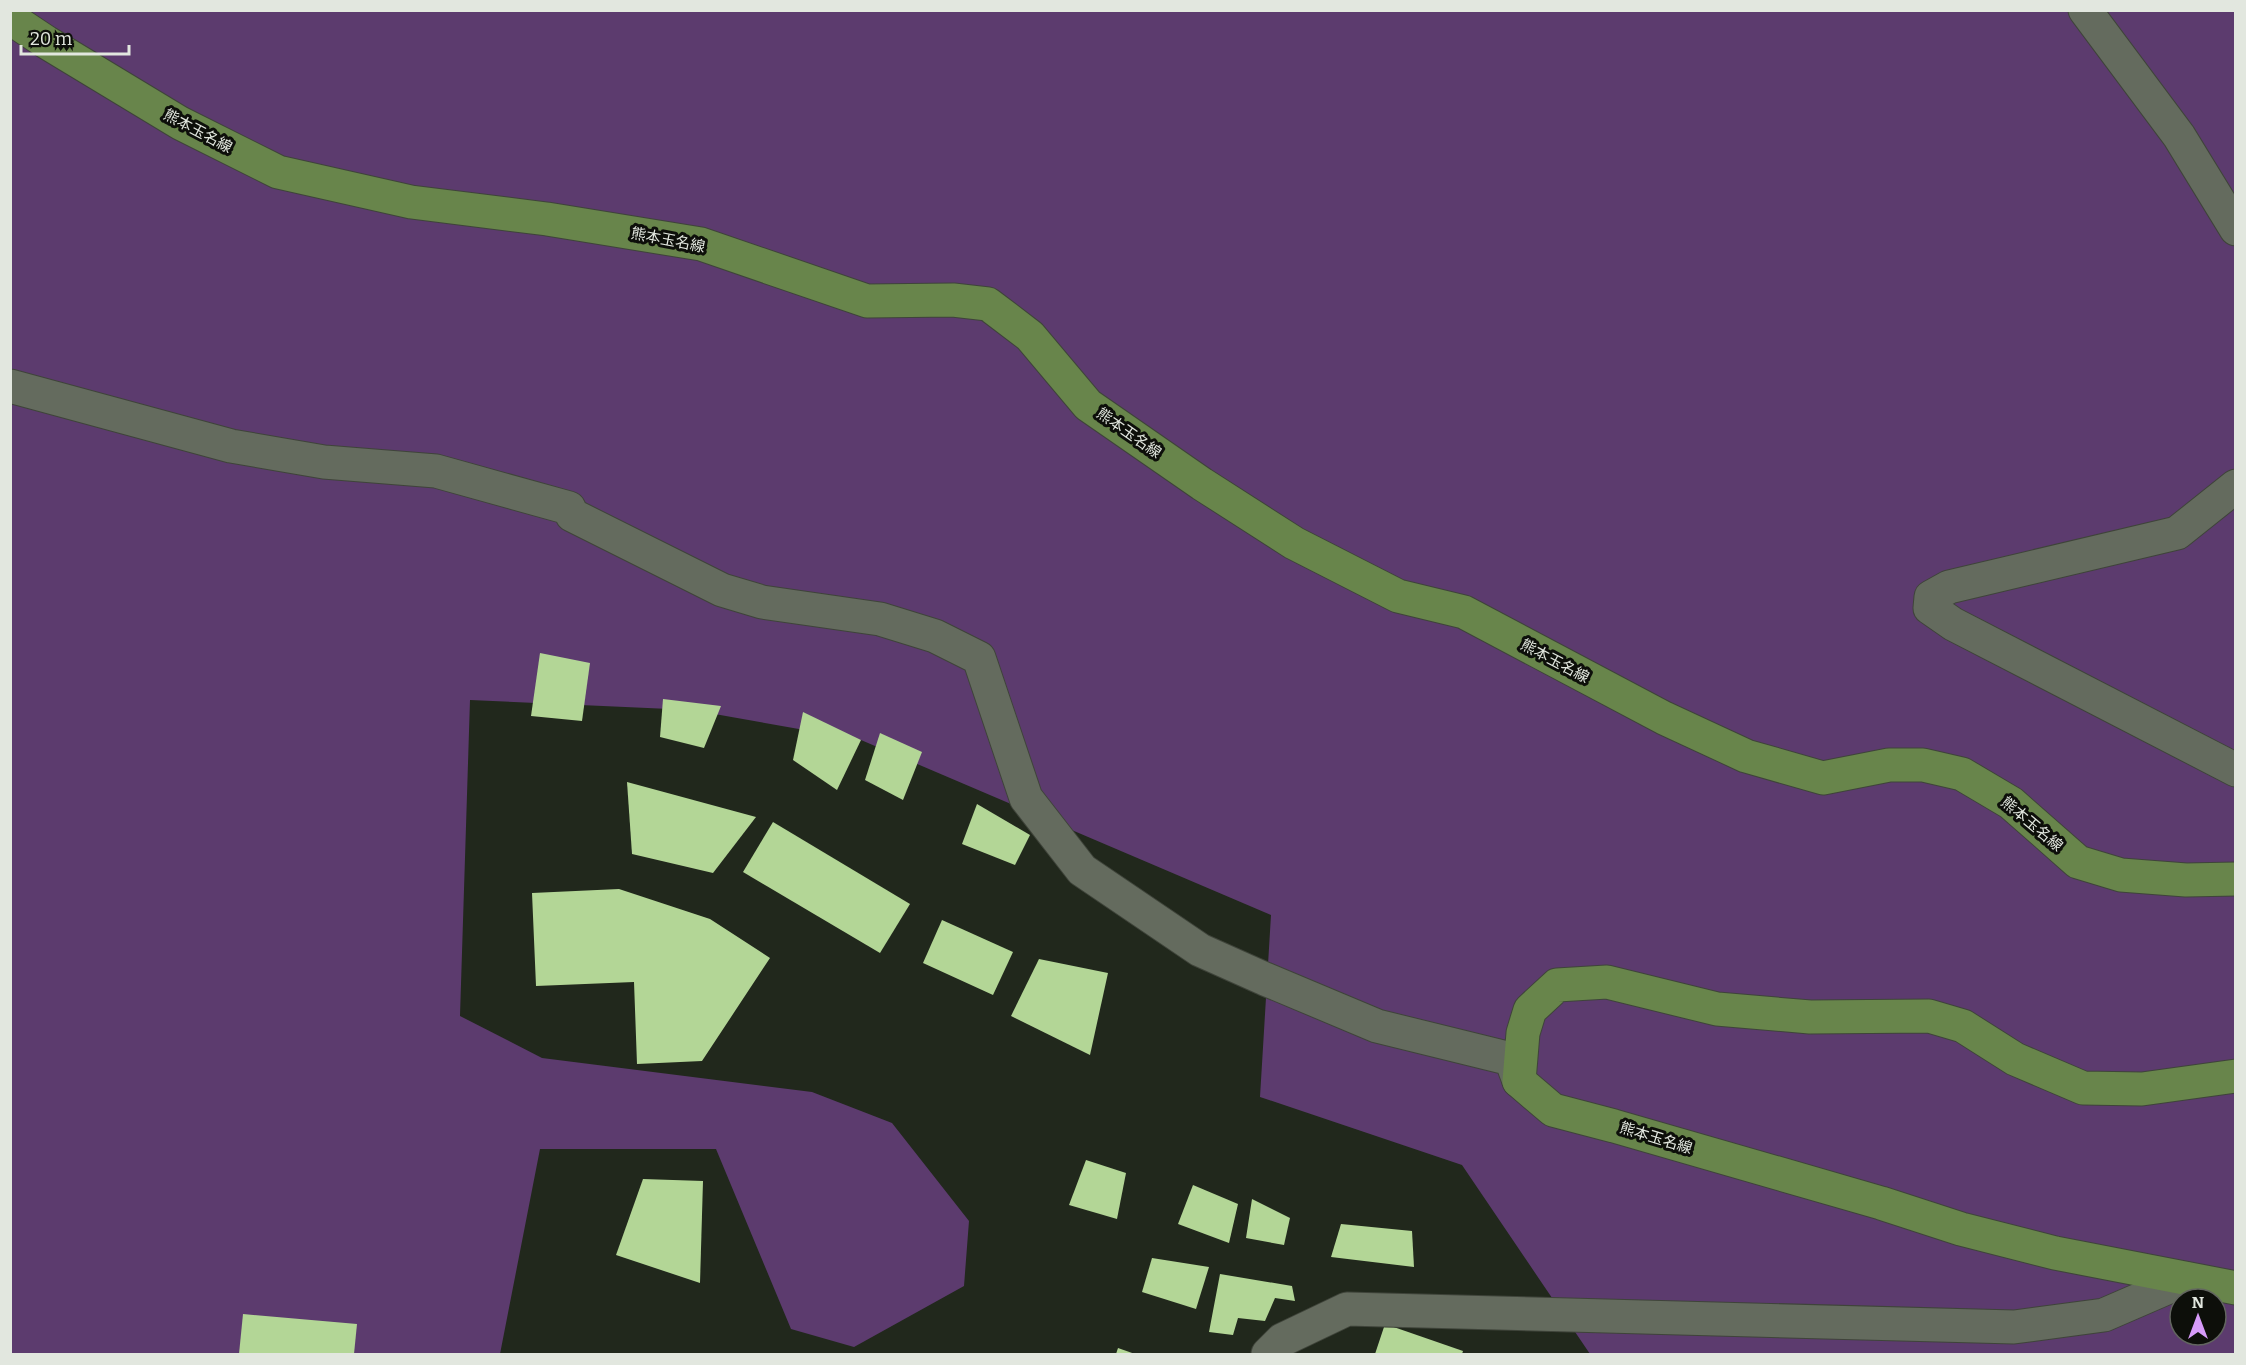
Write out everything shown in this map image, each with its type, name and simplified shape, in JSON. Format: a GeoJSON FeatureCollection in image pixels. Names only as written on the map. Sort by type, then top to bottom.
{"type":"FeatureCollection","features":[{"type":"Feature","properties":{"kind":"main road","name":"熊本玉名線"},"geometry":{"type":"LineString","coordinates":[[10,18],[180,123],[278,171],[411,202],[547,219],[701,244],[867,301],[953,300],[988,304],[1030,336],[1088,405],[1202,484],[1294,543],[1398,596],[1464,612],[1664,718],[1746,756],[1823,778],[1889,765],[1923,765],[1962,774],[2011,803],[2078,862],[2121,875],[2186,880],[2235,879]]}},
{"type":"Feature","properties":{"kind":"main road"},"geometry":{"type":"LineString","coordinates":[[1519,1081],[1523,1034],[1530,1010],[1557,985],[1607,982],[1717,1009],[1810,1017],[1929,1016],[1963,1026],[2015,1059],[2084,1088],[2142,1089],[2235,1076]]}},
{"type":"Feature","properties":{"kind":"main road","name":"熊本玉名線"},"geometry":{"type":"LineString","coordinates":[[1519,1081],[1552,1110],[1614,1126],[1971,1231],[2055,1253],[2235,1288]]}},
{"type":"Feature","properties":{"kind":"street"},"geometry":{"type":"LineString","coordinates":[[2085,10],[2179,136],[2235,229]]}},
{"type":"Feature","properties":{"kind":"street"},"geometry":{"type":"LineString","coordinates":[[10,386],[231,446],[324,462],[436,471],[489,484],[568,508],[572,515],[722,590],[762,602],[880,619],[935,636],[979,657],[1026,798],[1082,870],[1200,950],[1377,1026],[1511,1059],[1519,1081]]}},
{"type":"Feature","properties":{"kind":"street"},"geometry":{"type":"LineString","coordinates":[[2235,486],[2177,533],[1949,587],[1931,597],[1930,608],[1953,624],[2235,770]]}},
{"type":"Feature","properties":{"kind":"street"},"geometry":{"type":"LineString","coordinates":[[1268,1354],[1282,1340],[1347,1309],[2014,1327],[2104,1315],[2187,1279]]}},
{"type":"Feature","properties":{"kind":"shaded area"},"geometry":{"type":"Polygon","coordinates":[[[10,11],[2235,11],[2235,1354],[1590,1354],[1462,1165],[1260,1097],[1271,915],[861,740],[692,710],[470,700],[460,1016],[542,1058],[812,1092],[892,1123],[969,1221],[964,1286],[854,1347],[791,1329],[716,1149],[540,1149],[500,1354],[11,1354],[10,11]]]}},
{"type":"Feature","properties":{"kind":"building"},"geometry":{"type":"Polygon","coordinates":[[[540,653],[590,663],[582,721],[531,716],[540,653]]]}},
{"type":"Feature","properties":{"kind":"building"},"geometry":{"type":"Polygon","coordinates":[[[663,699],[721,706],[704,748],[660,737],[663,699]]]}},
{"type":"Feature","properties":{"kind":"building"},"geometry":{"type":"Polygon","coordinates":[[[803,712],[861,740],[837,790],[793,760],[803,712]]]}},
{"type":"Feature","properties":{"kind":"building"},"geometry":{"type":"Polygon","coordinates":[[[880,733],[922,752],[903,800],[865,780],[880,733]]]}},
{"type":"Feature","properties":{"kind":"building"},"geometry":{"type":"Polygon","coordinates":[[[627,782],[756,817],[713,873],[632,854],[627,782]]]}},
{"type":"Feature","properties":{"kind":"building"},"geometry":{"type":"Polygon","coordinates":[[[977,804],[1030,835],[1015,865],[962,844],[977,804]]]}},
{"type":"Feature","properties":{"kind":"building"},"geometry":{"type":"Polygon","coordinates":[[[773,822],[910,904],[880,953],[743,872],[773,822]]]}},
{"type":"Feature","properties":{"kind":"building"},"geometry":{"type":"Polygon","coordinates":[[[619,889],[710,919],[770,958],[702,1061],[637,1064],[634,982],[536,986],[532,893],[619,889]]]}},
{"type":"Feature","properties":{"kind":"building"},"geometry":{"type":"Polygon","coordinates":[[[942,920],[1013,952],[993,995],[923,963],[942,920]]]}},
{"type":"Feature","properties":{"kind":"building"},"geometry":{"type":"Polygon","coordinates":[[[1039,959],[1108,973],[1090,1055],[1011,1016],[1039,959]]]}},
{"type":"Feature","properties":{"kind":"building"},"geometry":{"type":"Polygon","coordinates":[[[1086,1160],[1126,1173],[1117,1219],[1069,1205],[1086,1160]]]}},
{"type":"Feature","properties":{"kind":"building"},"geometry":{"type":"Polygon","coordinates":[[[643,1179],[703,1181],[700,1283],[616,1255],[643,1179]]]}},
{"type":"Feature","properties":{"kind":"building"},"geometry":{"type":"Polygon","coordinates":[[[1193,1185],[1238,1204],[1229,1243],[1178,1224],[1193,1185]]]}},
{"type":"Feature","properties":{"kind":"building"},"geometry":{"type":"Polygon","coordinates":[[[1252,1199],[1290,1218],[1284,1245],[1246,1238],[1252,1199]]]}},
{"type":"Feature","properties":{"kind":"building"},"geometry":{"type":"Polygon","coordinates":[[[1341,1224],[1412,1231],[1414,1267],[1331,1257],[1341,1224]]]}},
{"type":"Feature","properties":{"kind":"building"},"geometry":{"type":"Polygon","coordinates":[[[1152,1258],[1209,1267],[1196,1309],[1142,1292],[1152,1258]]]}},
{"type":"Feature","properties":{"kind":"building"},"geometry":{"type":"Polygon","coordinates":[[[1220,1274],[1292,1286],[1295,1301],[1275,1298],[1265,1321],[1238,1318],[1233,1335],[1209,1332],[1220,1274]]]}},
{"type":"Feature","properties":{"kind":"building"},"geometry":{"type":"Polygon","coordinates":[[[243,1314],[357,1324],[354,1354],[239,1354],[243,1314]]]}},
{"type":"Feature","properties":{"kind":"building"},"geometry":{"type":"Polygon","coordinates":[[[1385,1324],[1463,1351],[1462,1354],[1375,1354],[1385,1324]]]}},
{"type":"Feature","properties":{"kind":"building"},"geometry":{"type":"Polygon","coordinates":[[[1118,1348],[1135,1354],[1116,1354],[1118,1348]]]}}]}
